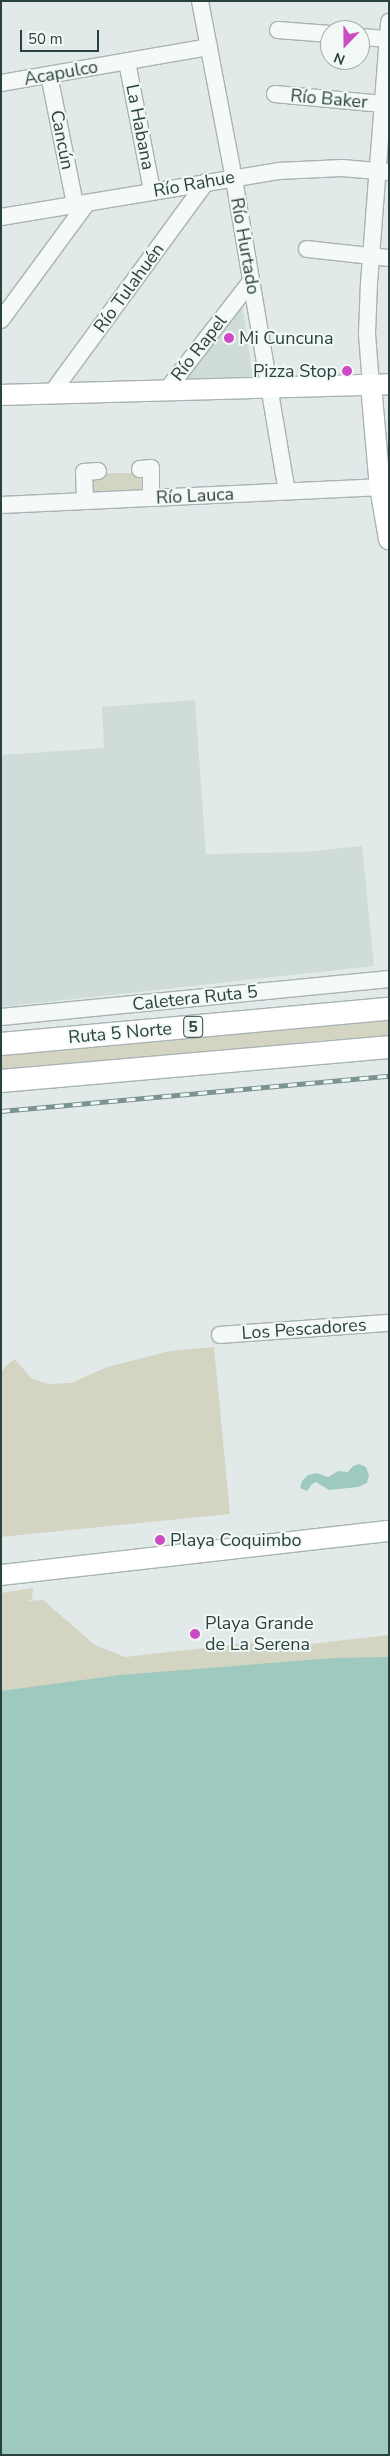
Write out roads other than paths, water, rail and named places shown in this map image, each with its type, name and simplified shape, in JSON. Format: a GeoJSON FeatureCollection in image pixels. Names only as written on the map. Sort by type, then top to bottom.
{"type":"FeatureCollection","features":[{"type":"Feature","properties":{"kind":"highway","name":"Ruta 5 Norte"},"geometry":{"type":"LineString","coordinates":[[1,1044],[389,1009]]}},
{"type":"Feature","properties":{"kind":"highway","name":"5"},"geometry":{"type":"LineString","coordinates":[[1,1082],[389,1047]]}},
{"type":"Feature","properties":{"kind":"main road"},"geometry":{"type":"LineString","coordinates":[[1,395],[380,384],[384,487],[389,539]]}},
{"type":"Feature","properties":{"kind":"main road"},"geometry":{"type":"LineString","coordinates":[[1,1575],[389,1531]]}},
{"type":"Feature","properties":{"kind":"street","name":"Río Hurtado"},"geometry":{"type":"LineString","coordinates":[[200,1],[233,178],[287,491]]}},
{"type":"Feature","properties":{"kind":"street"},"geometry":{"type":"LineString","coordinates":[[380,384],[367,308],[371,256],[383,172],[383,104],[389,22]]}},
{"type":"Feature","properties":{"kind":"street"},"geometry":{"type":"LineString","coordinates":[[278,30],[320,33]]}},
{"type":"Feature","properties":{"kind":"street"},"geometry":{"type":"LineString","coordinates":[[370,40],[388,46]]}},
{"type":"Feature","properties":{"kind":"street","name":"Acapulco"},"geometry":{"type":"LineString","coordinates":[[1,83],[209,47]]}},
{"type":"Feature","properties":{"kind":"street","name":"La Habana"},"geometry":{"type":"LineString","coordinates":[[127,62],[152,191]]}},
{"type":"Feature","properties":{"kind":"street","name":"Cancún"},"geometry":{"type":"LineString","coordinates":[[49,75],[81,204]]}},
{"type":"Feature","properties":{"kind":"street","name":"Río Baker"},"geometry":{"type":"LineString","coordinates":[[275,94],[383,104]]}},
{"type":"Feature","properties":{"kind":"street","name":"Río Rahue"},"geometry":{"type":"LineString","coordinates":[[1,217],[206,182],[300,169],[383,172]]}},
{"type":"Feature","properties":{"kind":"street","name":"Río Tulahuén"},"geometry":{"type":"LineString","coordinates":[[51,394],[206,182]]}},
{"type":"Feature","properties":{"kind":"street"},"geometry":{"type":"LineString","coordinates":[[1,320],[81,204]]}},
{"type":"Feature","properties":{"kind":"street"},"geometry":{"type":"LineString","coordinates":[[307,249],[389,258]]}},
{"type":"Feature","properties":{"kind":"street","name":"Río Rapel"},"geometry":{"type":"LineString","coordinates":[[166,391],[251,281]]}},
{"type":"Feature","properties":{"kind":"street"},"geometry":{"type":"LineString","coordinates":[[140,469],[151,468],[151,498]]}},
{"type":"Feature","properties":{"kind":"street"},"geometry":{"type":"LineString","coordinates":[[85,501],[84,472],[98,471]]}},
{"type":"Feature","properties":{"kind":"street","name":"Río Lauca"},"geometry":{"type":"LineString","coordinates":[[1,505],[384,487]]}},
{"type":"Feature","properties":{"kind":"street","name":"Caletera Ruta 5"},"geometry":{"type":"LineString","coordinates":[[1,1016],[389,979]]}},
{"type":"Feature","properties":{"kind":"street","name":"Los Pescadores"},"geometry":{"type":"LineString","coordinates":[[220,1335],[389,1323]]}},
{"type":"Feature","properties":{"kind":"railway"},"geometry":{"type":"LineString","coordinates":[[1,1111],[389,1076]]}},
{"type":"Feature","properties":{"kind":"place","name":"Mi Cuncuna"},"geometry":{"type":"Point","coordinates":[229,338]}},
{"type":"Feature","properties":{"kind":"place","name":"Pizza Stop"},"geometry":{"type":"Point","coordinates":[347,371]}},
{"type":"Feature","properties":{"kind":"place","name":"Playa Coquimbo"},"geometry":{"type":"Point","coordinates":[160,1540]}},
{"type":"Feature","properties":{"kind":"place","name":"Playa Grande de La Serena"},"geometry":{"type":"Point","coordinates":[195,1634]}}]}
